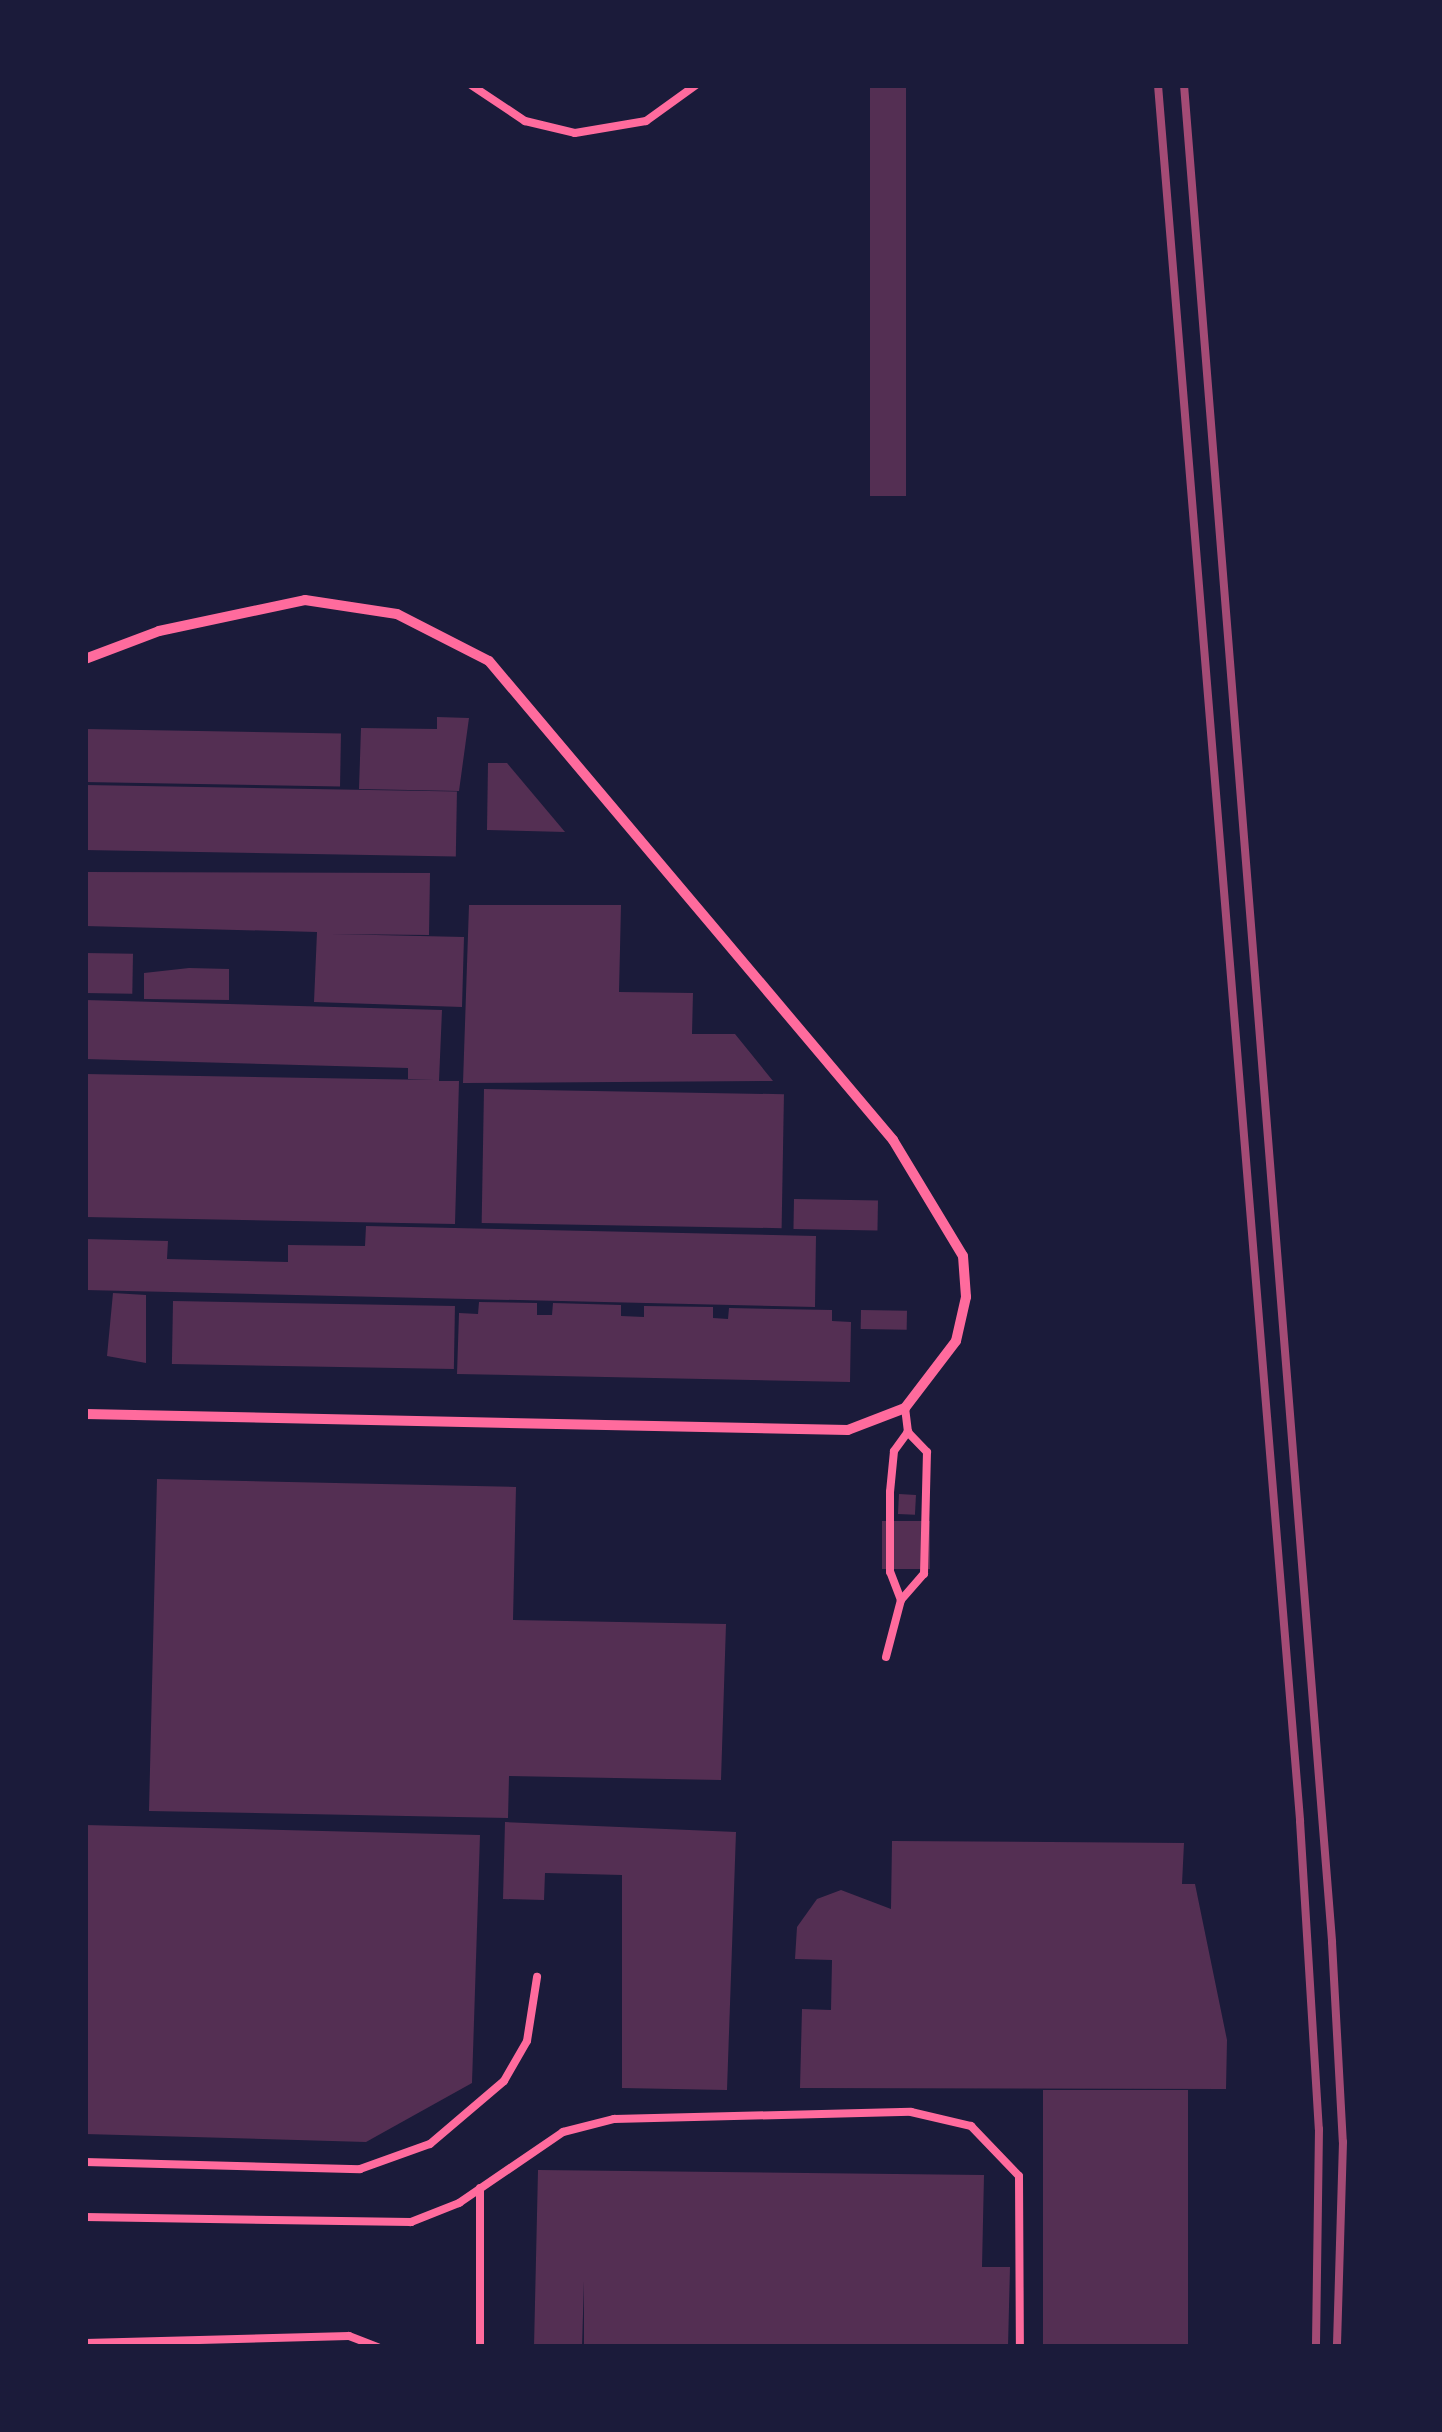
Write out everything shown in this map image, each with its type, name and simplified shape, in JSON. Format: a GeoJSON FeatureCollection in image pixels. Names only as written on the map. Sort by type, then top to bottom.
{"type":"FeatureCollection","features":[{"type":"Feature","properties":{"kind":"street"},"geometry":{"type":"LineString","coordinates":[[85,659],[159,631],[305,600],[396,614],[489,661],[934,1196],[963,1256],[966,1297],[956,1341],[905,1408],[871,1427],[818,1433],[85,1414]]}},
{"type":"Feature","properties":{"kind":"lane"},"geometry":{"type":"LineString","coordinates":[[471,85],[525,122],[575,133],[646,121],[696,85]]}},
{"type":"Feature","properties":{"kind":"lane"},"geometry":{"type":"LineString","coordinates":[[886,1657],[901,1600],[924,1574],[927,1452],[908,1432],[905,1408]]}},
{"type":"Feature","properties":{"kind":"lane"},"geometry":{"type":"LineString","coordinates":[[901,1600],[890,1572],[890,1492],[894,1451],[908,1432]]}},
{"type":"Feature","properties":{"kind":"lane"},"geometry":{"type":"LineString","coordinates":[[85,2162],[360,2168],[430,2144],[504,2081],[527,2041],[537,1978]]}},
{"type":"Feature","properties":{"kind":"lane"},"geometry":{"type":"LineString","coordinates":[[85,2217],[393,2224],[434,2217],[563,2132],[614,2119],[911,2112],[971,2126],[1019,2176],[1020,2347]]}},
{"type":"Feature","properties":{"kind":"lane"},"geometry":{"type":"LineString","coordinates":[[480,2188],[480,2347]]}},
{"type":"Feature","properties":{"kind":"lane"},"geometry":{"type":"LineString","coordinates":[[85,2343],[349,2336],[378,2347]]}},
{"type":"Feature","properties":{"kind":"building"},"geometry":{"type":"Polygon","coordinates":[[[870,85],[906,85],[906,496],[870,496],[870,85]]]}},
{"type":"Feature","properties":{"kind":"building"},"geometry":{"type":"Polygon","coordinates":[[[437,717],[469,718],[459,791],[359,789],[361,728],[437,729],[437,717]]]}},
{"type":"Feature","properties":{"kind":"building"},"geometry":{"type":"Polygon","coordinates":[[[85,729],[341,733],[340,786],[85,782],[85,729]]]}},
{"type":"Feature","properties":{"kind":"building"},"geometry":{"type":"Polygon","coordinates":[[[488,763],[507,763],[565,832],[487,830],[488,763]]]}},
{"type":"Feature","properties":{"kind":"building"},"geometry":{"type":"Polygon","coordinates":[[[85,785],[457,791],[456,856],[85,850],[85,785]]]}},
{"type":"Feature","properties":{"kind":"building"},"geometry":{"type":"Polygon","coordinates":[[[85,872],[430,873],[429,935],[331,934],[464,937],[462,1007],[314,1002],[317,932],[85,926],[85,872]]]}},
{"type":"Feature","properties":{"kind":"building"},"geometry":{"type":"Polygon","coordinates":[[[469,905],[621,905],[619,992],[693,993],[692,1034],[735,1034],[773,1081],[463,1083],[469,905]]]}},
{"type":"Feature","properties":{"kind":"building"},"geometry":{"type":"Polygon","coordinates":[[[85,953],[133,954],[132,994],[85,993],[85,953]]]}},
{"type":"Feature","properties":{"kind":"building"},"geometry":{"type":"Polygon","coordinates":[[[229,969],[229,1000],[144,999],[144,973],[229,969]]]}},
{"type":"Feature","properties":{"kind":"building"},"geometry":{"type":"Polygon","coordinates":[[[85,1000],[442,1010],[439,1081],[459,1081],[455,1224],[85,1217],[85,1074],[434,1080],[408,1079],[408,1068],[85,1059],[85,1000]]]}},
{"type":"Feature","properties":{"kind":"building"},"geometry":{"type":"Polygon","coordinates":[[[484,1089],[784,1094],[782,1228],[482,1223],[484,1089]]]}},
{"type":"Feature","properties":{"kind":"building"},"geometry":{"type":"Polygon","coordinates":[[[794,1199],[878,1200],[877,1230],[793,1229],[794,1199]]]}},
{"type":"Feature","properties":{"kind":"building"},"geometry":{"type":"Polygon","coordinates":[[[366,1226],[816,1236],[815,1307],[85,1290],[85,1239],[168,1241],[167,1259],[288,1262],[288,1245],[365,1246],[366,1226]]]}},
{"type":"Feature","properties":{"kind":"building"},"geometry":{"type":"Polygon","coordinates":[[[113,1293],[146,1295],[146,1363],[107,1356],[113,1293]]]}},
{"type":"Feature","properties":{"kind":"building"},"geometry":{"type":"Polygon","coordinates":[[[173,1301],[455,1306],[454,1369],[172,1364],[173,1301]]]}},
{"type":"Feature","properties":{"kind":"building"},"geometry":{"type":"Polygon","coordinates":[[[479,1302],[537,1303],[537,1315],[552,1315],[553,1303],[621,1305],[621,1316],[644,1317],[644,1306],[713,1307],[713,1318],[728,1319],[729,1308],[832,1310],[832,1321],[851,1322],[850,1382],[457,1374],[459,1313],[478,1314],[479,1302]]]}},
{"type":"Feature","properties":{"kind":"building"},"geometry":{"type":"Polygon","coordinates":[[[861,1310],[907,1311],[907,1330],[861,1329],[861,1310]]]}},
{"type":"Feature","properties":{"kind":"building"},"geometry":{"type":"Polygon","coordinates":[[[157,1479],[516,1487],[513,1620],[726,1624],[721,1780],[509,1776],[508,1818],[149,1811],[157,1479]]]}},
{"type":"Feature","properties":{"kind":"building"},"geometry":{"type":"Polygon","coordinates":[[[899,1494],[916,1495],[915,1515],[898,1514],[899,1494]]]}},
{"type":"Feature","properties":{"kind":"building"},"geometry":{"type":"Polygon","coordinates":[[[882,1521],[930,1521],[930,1569],[882,1569],[882,1521]]]}},
{"type":"Feature","properties":{"kind":"building"},"geometry":{"type":"Polygon","coordinates":[[[505,1822],[736,1832],[727,2090],[622,2088],[622,1875],[545,1873],[544,1900],[503,1899],[505,1822]]]}},
{"type":"Feature","properties":{"kind":"building"},"geometry":{"type":"Polygon","coordinates":[[[85,1825],[480,1835],[472,2083],[366,2142],[85,2134],[85,1825]]]}},
{"type":"Feature","properties":{"kind":"building"},"geometry":{"type":"Polygon","coordinates":[[[892,1841],[1184,1843],[1182,1884],[1195,1884],[1227,2040],[1226,2089],[800,2088],[802,2009],[831,2010],[832,1960],[795,1959],[797,1927],[817,1899],[841,1890],[891,1909],[892,1841]]]}},
{"type":"Feature","properties":{"kind":"building"},"geometry":{"type":"Polygon","coordinates":[[[1043,2090],[1188,2090],[1188,2347],[1043,2347],[1043,2090]]]}},
{"type":"Feature","properties":{"kind":"building"},"geometry":{"type":"Polygon","coordinates":[[[538,2170],[984,2175],[982,2267],[1010,2267],[1008,2347],[584,2347],[584,2281],[582,2347],[534,2347],[538,2170]]]}},
{"type":"Feature","properties":{"kind":"railway"},"geometry":{"type":"LineString","coordinates":[[1158,85],[1300,1821],[1319,2129],[1316,2347]]}},
{"type":"Feature","properties":{"kind":"railway"},"geometry":{"type":"LineString","coordinates":[[1184,85],[1332,1942],[1343,2142],[1337,2347]]}}]}
